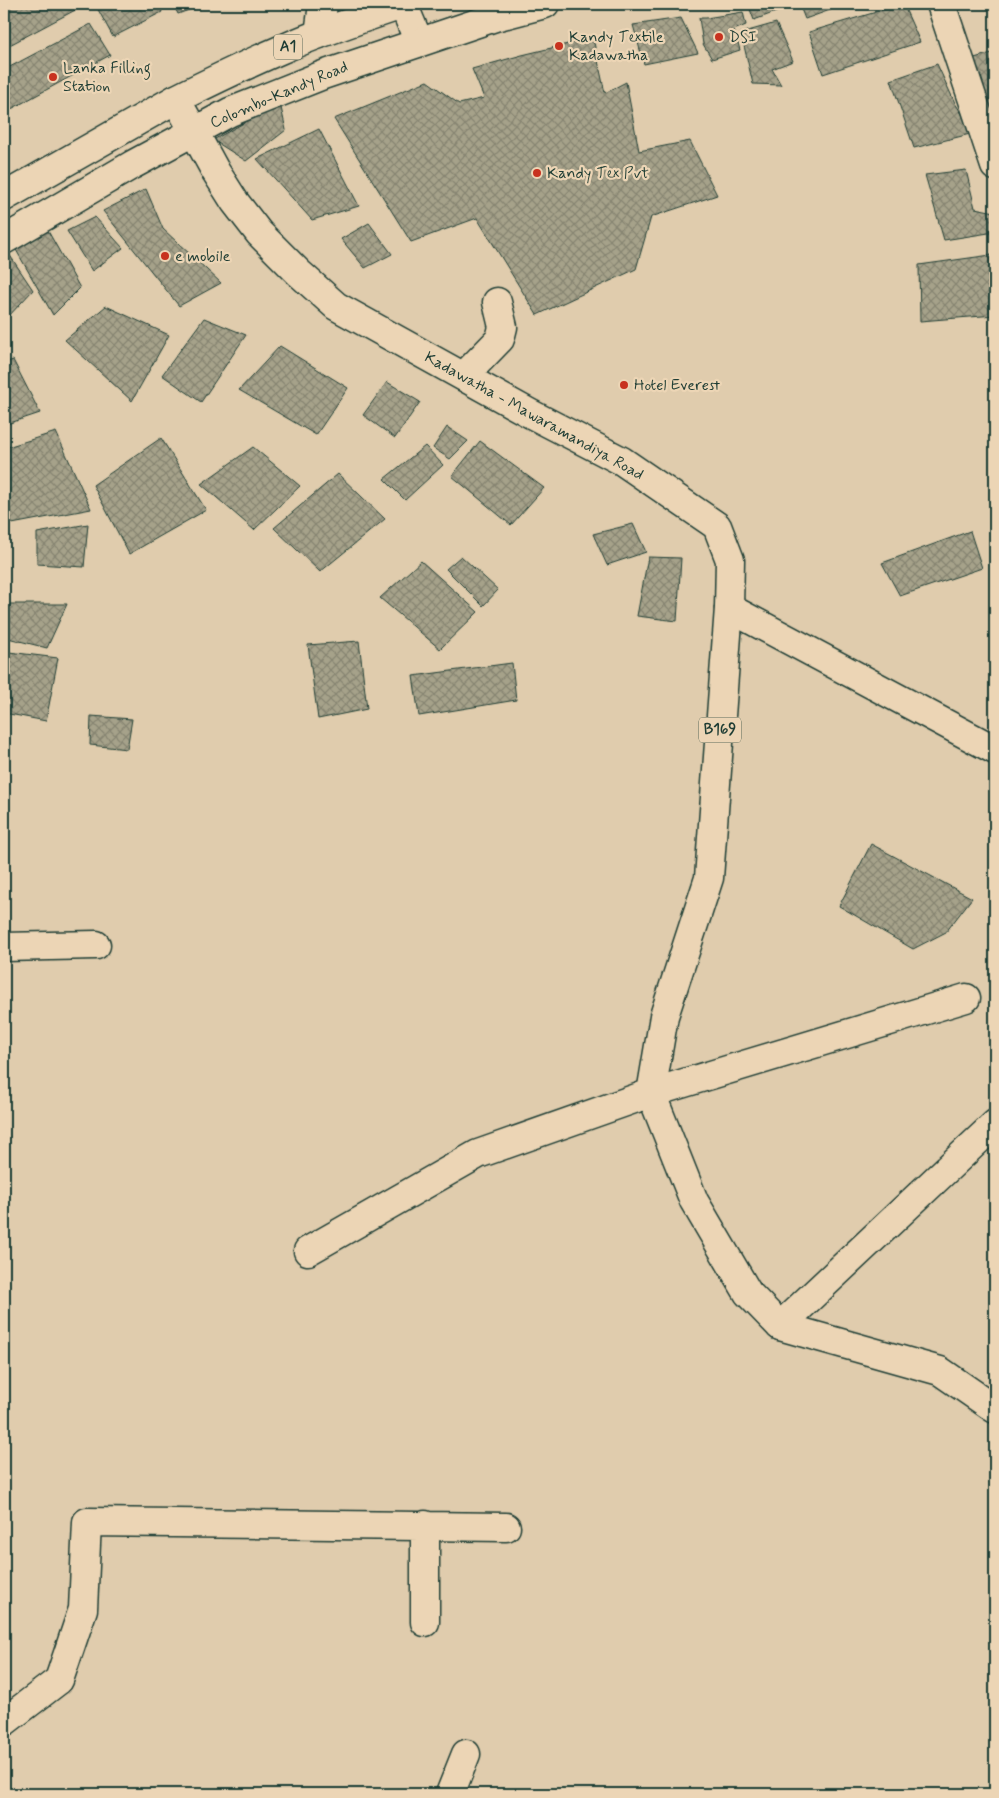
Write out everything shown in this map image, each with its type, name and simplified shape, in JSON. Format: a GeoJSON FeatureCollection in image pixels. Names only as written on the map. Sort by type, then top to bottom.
{"type":"FeatureCollection","features":[{"type":"Feature","properties":{"kind":"main road"},"geometry":{"type":"LineString","coordinates":[[319,34],[322,4]]}},
{"type":"Feature","properties":{"kind":"main road"},"geometry":{"type":"LineString","coordinates":[[404,4],[419,42]]}},
{"type":"Feature","properties":{"kind":"main road","name":"A1"},"geometry":{"type":"LineString","coordinates":[[4,196],[176,99],[280,50],[404,4]]}},
{"type":"Feature","properties":{"kind":"main road","name":"Colombo-Kandy Road"},"geometry":{"type":"LineString","coordinates":[[4,240],[132,165],[230,112],[323,75],[419,42],[493,10],[544,4]]}},
{"type":"Feature","properties":{"kind":"main road"},"geometry":{"type":"LineString","coordinates":[[941,4],[995,166]]}},
{"type":"Feature","properties":{"kind":"main road","name":"Kadawatha - Mawaramandiya Road"},"geometry":{"type":"LineString","coordinates":[[176,99],[235,202],[259,233],[306,280],[336,306],[531,414],[622,461],[717,526],[730,560],[729,608],[709,878],[664,1016],[651,1093]]}},
{"type":"Feature","properties":{"kind":"main road"},"geometry":{"type":"LineString","coordinates":[[464,376],[500,339],[503,327],[497,302]]}},
{"type":"Feature","properties":{"kind":"main road"},"geometry":{"type":"LineString","coordinates":[[729,608],[995,750]]}},
{"type":"Feature","properties":{"kind":"main road"},"geometry":{"type":"LineString","coordinates":[[4,947],[96,945]]}},
{"type":"Feature","properties":{"kind":"main road"},"geometry":{"type":"LineString","coordinates":[[308,1251],[478,1154],[651,1093],[966,998]]}},
{"type":"Feature","properties":{"kind":"main road"},"geometry":{"type":"LineString","coordinates":[[651,1093],[694,1201],[748,1293],[780,1326],[940,1371],[995,1409]]}},
{"type":"Feature","properties":{"kind":"main road"},"geometry":{"type":"LineString","coordinates":[[780,1326],[995,1124]]}},
{"type":"Feature","properties":{"kind":"main road"},"geometry":{"type":"LineString","coordinates":[[4,1722],[59,1680],[83,1609],[87,1522],[506,1526]]}},
{"type":"Feature","properties":{"kind":"main road"},"geometry":{"type":"LineString","coordinates":[[425,1525],[425,1622]]}},
{"type":"Feature","properties":{"kind":"main road"},"geometry":{"type":"LineString","coordinates":[[450,1794],[466,1754]]}},
{"type":"Feature","properties":{"kind":"building"},"geometry":{"type":"Polygon","coordinates":[[[4,4],[77,4],[79,8],[4,48],[4,4]]]}},
{"type":"Feature","properties":{"kind":"building"},"geometry":{"type":"Polygon","coordinates":[[[95,4],[159,4],[162,12],[113,37],[95,4]]]}},
{"type":"Feature","properties":{"kind":"building"},"geometry":{"type":"Polygon","coordinates":[[[173,4],[205,4],[178,14],[173,4]]]}},
{"type":"Feature","properties":{"kind":"building"},"geometry":{"type":"Polygon","coordinates":[[[748,4],[782,4],[784,9],[754,20],[748,4]]]}},
{"type":"Feature","properties":{"kind":"building"},"geometry":{"type":"Polygon","coordinates":[[[799,4],[847,4],[805,19],[799,4]]]}},
{"type":"Feature","properties":{"kind":"building"},"geometry":{"type":"Polygon","coordinates":[[[903,4],[920,42],[823,74],[809,32],[903,4]]]}},
{"type":"Feature","properties":{"kind":"building","name":"DSI"},"geometry":{"type":"Polygon","coordinates":[[[743,12],[746,25],[734,30],[740,50],[712,59],[703,44],[699,18],[743,12]]]}},
{"type":"Feature","properties":{"kind":"building"},"geometry":{"type":"Polygon","coordinates":[[[681,18],[698,53],[644,64],[633,25],[681,18]]]}},
{"type":"Feature","properties":{"kind":"building"},"geometry":{"type":"Polygon","coordinates":[[[776,23],[793,61],[772,69],[781,85],[753,84],[741,33],[776,23]]]}},
{"type":"Feature","properties":{"kind":"building"},"geometry":{"type":"Polygon","coordinates":[[[91,24],[110,55],[4,113],[4,70],[91,24]]]}},
{"type":"Feature","properties":{"kind":"building","name":"Kandy Tex Pvt"},"geometry":{"type":"Polygon","coordinates":[[[593,38],[605,93],[626,82],[639,151],[690,141],[717,195],[651,217],[636,269],[537,315],[477,218],[411,242],[334,119],[427,81],[459,104],[484,98],[472,69],[593,38]]]}},
{"type":"Feature","properties":{"kind":"building"},"geometry":{"type":"Polygon","coordinates":[[[995,52],[995,141],[964,61],[995,52]]]}},
{"type":"Feature","properties":{"kind":"building"},"geometry":{"type":"Polygon","coordinates":[[[937,64],[955,103],[974,133],[914,148],[891,80],[937,64]]]}},
{"type":"Feature","properties":{"kind":"building"},"geometry":{"type":"Polygon","coordinates":[[[280,103],[286,130],[246,161],[213,140],[280,103]]]}},
{"type":"Feature","properties":{"kind":"building"},"geometry":{"type":"Polygon","coordinates":[[[319,129],[359,206],[312,220],[257,159],[319,129]]]}},
{"type":"Feature","properties":{"kind":"building"},"geometry":{"type":"Polygon","coordinates":[[[966,170],[975,208],[995,212],[995,232],[944,240],[925,175],[966,170]]]}},
{"type":"Feature","properties":{"kind":"building","name":"e mobile"},"geometry":{"type":"Polygon","coordinates":[[[146,189],[163,229],[221,283],[179,306],[103,211],[146,189]]]}},
{"type":"Feature","properties":{"kind":"building"},"geometry":{"type":"Polygon","coordinates":[[[95,217],[123,248],[92,271],[67,231],[95,217]]]}},
{"type":"Feature","properties":{"kind":"building"},"geometry":{"type":"Polygon","coordinates":[[[369,223],[392,254],[365,268],[341,239],[369,223]]]}},
{"type":"Feature","properties":{"kind":"building"},"geometry":{"type":"Polygon","coordinates":[[[48,231],[80,288],[53,315],[15,248],[48,231]]]}},
{"type":"Feature","properties":{"kind":"building"},"geometry":{"type":"Polygon","coordinates":[[[9,254],[33,290],[8,317],[4,315],[4,257],[9,254]]]}},
{"type":"Feature","properties":{"kind":"building"},"geometry":{"type":"Polygon","coordinates":[[[991,255],[995,315],[920,321],[919,265],[991,255]]]}},
{"type":"Feature","properties":{"kind":"building"},"geometry":{"type":"Polygon","coordinates":[[[106,306],[169,335],[132,401],[65,340],[106,306]]]}},
{"type":"Feature","properties":{"kind":"building"},"geometry":{"type":"Polygon","coordinates":[[[204,318],[246,335],[201,402],[162,375],[204,318]]]}},
{"type":"Feature","properties":{"kind":"building"},"geometry":{"type":"Polygon","coordinates":[[[280,346],[348,388],[316,435],[239,390],[280,346]]]}},
{"type":"Feature","properties":{"kind":"building"},"geometry":{"type":"Polygon","coordinates":[[[13,360],[40,413],[4,425],[4,363],[13,360]]]}},
{"type":"Feature","properties":{"kind":"building"},"geometry":{"type":"Polygon","coordinates":[[[387,382],[420,402],[395,438],[363,415],[387,382]]]}},
{"type":"Feature","properties":{"kind":"building"},"geometry":{"type":"Polygon","coordinates":[[[447,427],[468,441],[450,459],[433,448],[447,427]]]}},
{"type":"Feature","properties":{"kind":"building"},"geometry":{"type":"Polygon","coordinates":[[[56,432],[91,509],[12,524],[4,498],[4,448],[56,432]]]}},
{"type":"Feature","properties":{"kind":"building"},"geometry":{"type":"Polygon","coordinates":[[[161,438],[206,510],[129,554],[93,485],[161,438]]]}},
{"type":"Feature","properties":{"kind":"building"},"geometry":{"type":"Polygon","coordinates":[[[480,441],[544,488],[511,525],[452,476],[480,441]]]}},
{"type":"Feature","properties":{"kind":"building"},"geometry":{"type":"Polygon","coordinates":[[[425,446],[443,465],[405,500],[384,479],[425,446]]]}},
{"type":"Feature","properties":{"kind":"building"},"geometry":{"type":"Polygon","coordinates":[[[253,447],[300,486],[254,530],[201,484],[253,447]]]}},
{"type":"Feature","properties":{"kind":"building"},"geometry":{"type":"Polygon","coordinates":[[[338,474],[385,519],[320,572],[274,528],[338,474]]]}},
{"type":"Feature","properties":{"kind":"building"},"geometry":{"type":"Polygon","coordinates":[[[88,524],[84,567],[37,564],[37,533],[88,524]]]}},
{"type":"Feature","properties":{"kind":"building"},"geometry":{"type":"Polygon","coordinates":[[[633,524],[646,552],[607,565],[593,534],[633,524]]]}},
{"type":"Feature","properties":{"kind":"building"},"geometry":{"type":"Polygon","coordinates":[[[970,531],[982,568],[900,596],[882,563],[970,531]]]}},
{"type":"Feature","properties":{"kind":"building"},"geometry":{"type":"Polygon","coordinates":[[[461,556],[498,590],[483,606],[446,569],[461,556]]]}},
{"type":"Feature","properties":{"kind":"building"},"geometry":{"type":"Polygon","coordinates":[[[648,557],[681,558],[677,621],[637,616],[648,557]]]}},
{"type":"Feature","properties":{"kind":"building"},"geometry":{"type":"Polygon","coordinates":[[[421,561],[478,612],[440,649],[380,598],[421,561]]]}},
{"type":"Feature","properties":{"kind":"building"},"geometry":{"type":"Polygon","coordinates":[[[4,604],[67,604],[47,648],[4,637],[4,604]]]}},
{"type":"Feature","properties":{"kind":"building"},"geometry":{"type":"Polygon","coordinates":[[[359,641],[367,709],[318,719],[308,645],[359,641]]]}},
{"type":"Feature","properties":{"kind":"building"},"geometry":{"type":"Polygon","coordinates":[[[9,652],[58,658],[46,721],[4,713],[4,683],[9,652]]]}},
{"type":"Feature","properties":{"kind":"building"},"geometry":{"type":"Polygon","coordinates":[[[512,663],[516,700],[419,716],[413,676],[512,663]]]}},
{"type":"Feature","properties":{"kind":"building"},"geometry":{"type":"Polygon","coordinates":[[[91,716],[132,719],[127,749],[90,745],[91,716]]]}},
{"type":"Feature","properties":{"kind":"building"},"geometry":{"type":"Polygon","coordinates":[[[871,844],[972,898],[946,932],[913,949],[839,906],[871,844]]]}},
{"type":"Feature","properties":{"kind":"place","name":"DSI"},"geometry":{"type":"Point","coordinates":[719,37]}},
{"type":"Feature","properties":{"kind":"place","name":"Kandy Textile Kadawatha"},"geometry":{"type":"Point","coordinates":[559,46]}},
{"type":"Feature","properties":{"kind":"place","name":"Lanka Filling Station"},"geometry":{"type":"Point","coordinates":[53,77]}},
{"type":"Feature","properties":{"kind":"place","name":"Kandy Tex Pvt"},"geometry":{"type":"Point","coordinates":[537,173]}},
{"type":"Feature","properties":{"kind":"place","name":"e mobile"},"geometry":{"type":"Point","coordinates":[165,256]}},
{"type":"Feature","properties":{"kind":"place","name":"Hotel Everest"},"geometry":{"type":"Point","coordinates":[624,385]}}]}
